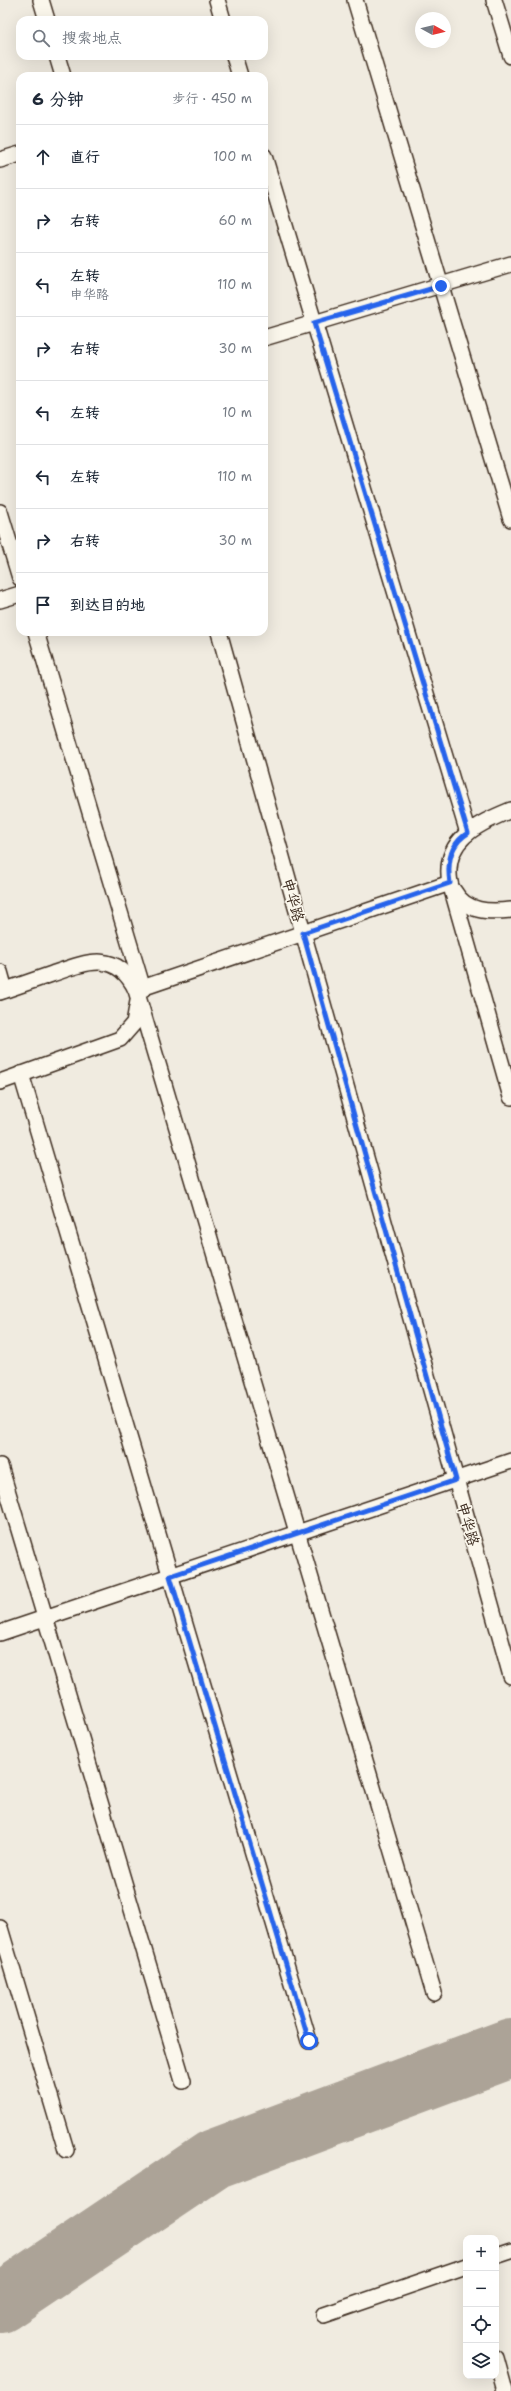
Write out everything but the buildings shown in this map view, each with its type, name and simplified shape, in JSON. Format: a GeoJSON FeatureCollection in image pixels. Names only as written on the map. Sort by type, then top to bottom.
{"type":"FeatureCollection","features":[{"type":"Feature","properties":{"kind":"lane"},"geometry":{"type":"LineString","coordinates":[[41,0],[46,16]]}},
{"type":"Feature","properties":{"kind":"lane"},"geometry":{"type":"LineString","coordinates":[[217,0],[222,16]]}},
{"type":"Feature","properties":{"kind":"lane"},"geometry":{"type":"LineString","coordinates":[[355,0],[511,519]]}},
{"type":"Feature","properties":{"kind":"lane"},"geometry":{"type":"LineString","coordinates":[[494,0],[511,56]]}},
{"type":"Feature","properties":{"kind":"lane"},"geometry":{"type":"LineString","coordinates":[[58,60],[62,72]]}},
{"type":"Feature","properties":{"kind":"lane"},"geometry":{"type":"LineString","coordinates":[[235,60],[239,72]]}},
{"type":"Feature","properties":{"kind":"lane"},"geometry":{"type":"LineString","coordinates":[[0,160],[16,155]]}},
{"type":"Feature","properties":{"kind":"lane"},"geometry":{"type":"LineString","coordinates":[[268,169],[468,833]]}},
{"type":"Feature","properties":{"kind":"lane"},"geometry":{"type":"LineString","coordinates":[[268,337],[511,264]]}},
{"type":"Feature","properties":{"kind":"lane"},"geometry":{"type":"LineString","coordinates":[[0,512],[16,565]]}},
{"type":"Feature","properties":{"kind":"lane"},"geometry":{"type":"LineString","coordinates":[[0,600],[16,595]]}},
{"type":"Feature","properties":{"kind":"lane"},"geometry":{"type":"LineString","coordinates":[[37,636],[298,1534],[434,1993]]}},
{"type":"Feature","properties":{"kind":"lane","name":"申华路"},"geometry":{"type":"LineString","coordinates":[[219,636],[511,1676]]}},
{"type":"Feature","properties":{"kind":"lane"},"geometry":{"type":"LineString","coordinates":[[511,810],[486,821],[468,833],[457,843],[448,863],[450,883],[511,1097]]}},
{"type":"Feature","properties":{"kind":"lane"},"geometry":{"type":"LineString","coordinates":[[139,989],[450,883]]}},
{"type":"Feature","properties":{"kind":"lane"},"geometry":{"type":"LineString","coordinates":[[450,883],[456,895],[474,908],[491,912],[511,910]]}},
{"type":"Feature","properties":{"kind":"lane"},"geometry":{"type":"LineString","coordinates":[[0,972],[3,991],[93,961],[115,966],[124,972],[139,989],[147,1006]]}},
{"type":"Feature","properties":{"kind":"lane"},"geometry":{"type":"LineString","coordinates":[[0,1082],[120,1039],[128,1032],[138,1012],[139,989]]}},
{"type":"Feature","properties":{"kind":"lane"},"geometry":{"type":"LineString","coordinates":[[21,1074],[309,2041]]}},
{"type":"Feature","properties":{"kind":"lane"},"geometry":{"type":"LineString","coordinates":[[0,1633],[298,1534],[511,1461]]}},
{"type":"Feature","properties":{"kind":"lane"},"geometry":{"type":"LineString","coordinates":[[0,1466],[183,2081]]}},
{"type":"Feature","properties":{"kind":"lane"},"geometry":{"type":"LineString","coordinates":[[0,1928],[66,2150]]}},
{"type":"Feature","properties":{"kind":"lane"},"geometry":{"type":"LineString","coordinates":[[499,2255],[511,2251]]}},
{"type":"Feature","properties":{"kind":"lane"},"geometry":{"type":"LineString","coordinates":[[324,2315],[463,2267]]}},
{"type":"Feature","properties":{"kind":"lane"},"geometry":{"type":"LineString","coordinates":[[499,2369],[505,2391]]}},
{"type":"Feature","properties":{"kind":"waterway"},"geometry":{"type":"LineString","coordinates":[[0,2303],[214,2159],[511,2048]]}},
{"type":"Feature","properties":{"kind":"route"},"geometry":{"type":"LineString","coordinates":[[309,2041],[170,1576],[456,1480],[303,933],[450,883],[448,863],[457,843],[468,833],[314,323],[441,286]]}}]}
